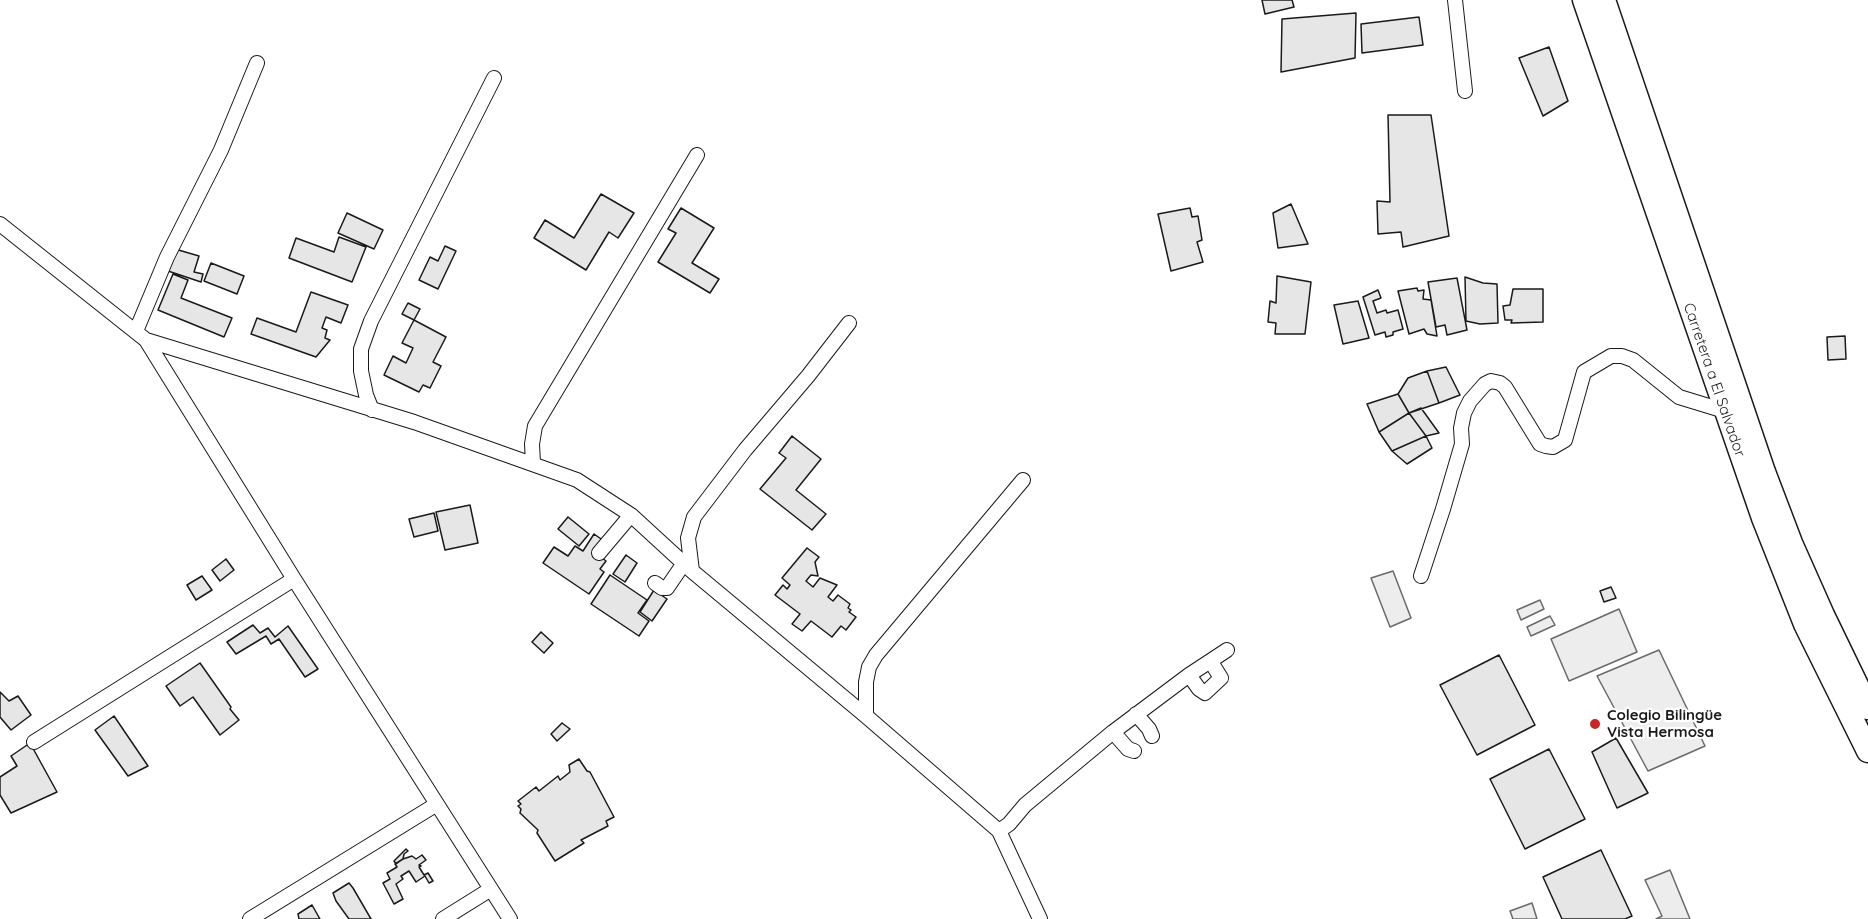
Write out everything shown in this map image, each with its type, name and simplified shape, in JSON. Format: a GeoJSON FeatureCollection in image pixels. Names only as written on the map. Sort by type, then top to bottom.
{"type":"FeatureCollection","features":[{"type":"Feature","properties":{"kind":"highway","name":"Carretera a El Salvador"},"geometry":{"type":"LineString","coordinates":[[1584,0],[1763,518],[1805,624],[1868,751]]}},
{"type":"Feature","properties":{"kind":"highway","name":"Carretera a El Salvador"},"geometry":{"type":"LineString","coordinates":[[1604,0],[1764,472],[1791,543],[1868,708]]}},
{"type":"Feature","properties":{"kind":"street"},"geometry":{"type":"LineString","coordinates":[[1455,0],[1465,91]]}},
{"type":"Feature","properties":{"kind":"street"},"geometry":{"type":"LineString","coordinates":[[141,335],[167,257],[221,150],[257,63]]}},
{"type":"Feature","properties":{"kind":"street"},"geometry":{"type":"LineString","coordinates":[[372,410],[361,371],[361,349],[370,321],[494,78]]}},
{"type":"Feature","properties":{"kind":"street"},"geometry":{"type":"LineString","coordinates":[[533,463],[532,444],[535,426],[698,155]]}},
{"type":"Feature","properties":{"kind":"street"},"geometry":{"type":"LineString","coordinates":[[0,224],[141,335],[510,919]]}},
{"type":"Feature","properties":{"kind":"street"},"geometry":{"type":"LineString","coordinates":[[655,583],[662,588],[667,588],[688,567],[688,538],[694,517],[745,450],[849,323]]}},
{"type":"Feature","properties":{"kind":"street"},"geometry":{"type":"LineString","coordinates":[[141,335],[414,422],[533,463],[578,480],[631,514],[688,567],[999,831],[1040,919]]}},
{"type":"Feature","properties":{"kind":"street"},"geometry":{"type":"LineString","coordinates":[[1421,576],[1462,444],[1461,428],[1464,413],[1470,401],[1485,384],[1491,381],[1500,383],[1540,444],[1553,447],[1565,440],[1584,372],[1611,356],[1622,356],[1633,360],[1679,397],[1725,411]]}},
{"type":"Feature","properties":{"kind":"street"},"geometry":{"type":"LineString","coordinates":[[866,716],[868,667],[1023,480]]}},
{"type":"Feature","properties":{"kind":"street"},"geometry":{"type":"LineString","coordinates":[[599,553],[631,514]]}},
{"type":"Feature","properties":{"kind":"street"},"geometry":{"type":"LineString","coordinates":[[34,742],[294,579]]}},
{"type":"Feature","properties":{"kind":"street"},"geometry":{"type":"LineString","coordinates":[[999,831],[1009,824],[1025,805],[1113,732],[1189,675],[1227,650]]}},
{"type":"Feature","properties":{"kind":"street"},"geometry":{"type":"LineString","coordinates":[[1189,675],[1199,689],[1205,693],[1221,678],[1211,662]]}},
{"type":"Feature","properties":{"kind":"street"},"geometry":{"type":"LineString","coordinates":[[1136,714],[1152,736]]}},
{"type":"Feature","properties":{"kind":"street"},"geometry":{"type":"LineString","coordinates":[[1113,732],[1128,749],[1134,751]]}},
{"type":"Feature","properties":{"kind":"street"},"geometry":{"type":"LineString","coordinates":[[250,919],[437,804]]}},
{"type":"Feature","properties":{"kind":"street"},"geometry":{"type":"LineString","coordinates":[[443,919],[491,889]]}},
{"type":"Feature","properties":{"kind":"shaded area"},"geometry":{"type":"Polygon","coordinates":[[[1393,571],[1411,618],[1390,627],[1371,578],[1393,571]]]}},
{"type":"Feature","properties":{"kind":"shaded area"},"geometry":{"type":"Polygon","coordinates":[[[1540,600],[1544,609],[1521,620],[1517,610],[1540,600]]]}},
{"type":"Feature","properties":{"kind":"shaded area"},"geometry":{"type":"Polygon","coordinates":[[[1619,609],[1637,652],[1569,681],[1551,639],[1619,609]]]}},
{"type":"Feature","properties":{"kind":"shaded area"},"geometry":{"type":"Polygon","coordinates":[[[1550,616],[1555,625],[1531,636],[1527,627],[1550,616]]]}},
{"type":"Feature","properties":{"kind":"shaded area"},"geometry":{"type":"Polygon","coordinates":[[[1659,650],[1705,746],[1648,771],[1597,676],[1659,650]]]}},
{"type":"Feature","properties":{"kind":"shaded area"},"geometry":{"type":"Polygon","coordinates":[[[1670,870],[1690,919],[1656,919],[1662,916],[1645,880],[1670,870]]]}},
{"type":"Feature","properties":{"kind":"shaded area"},"geometry":{"type":"Polygon","coordinates":[[[1532,903],[1537,919],[1513,919],[1510,911],[1532,903]]]}},
{"type":"Feature","properties":{"kind":"building"},"geometry":{"type":"Polygon","coordinates":[[[1262,0],[1292,0],[1294,7],[1265,14],[1262,0]]]}},
{"type":"Feature","properties":{"kind":"building"},"geometry":{"type":"Polygon","coordinates":[[[1356,13],[1355,58],[1281,72],[1282,19],[1356,13]]]}},
{"type":"Feature","properties":{"kind":"building"},"geometry":{"type":"Polygon","coordinates":[[[1419,17],[1423,45],[1362,53],[1361,24],[1419,17]]]}},
{"type":"Feature","properties":{"kind":"building"},"geometry":{"type":"Polygon","coordinates":[[[1549,47],[1568,101],[1543,116],[1519,58],[1549,47]]]}},
{"type":"Feature","properties":{"kind":"building"},"geometry":{"type":"Polygon","coordinates":[[[1388,115],[1431,115],[1449,236],[1403,247],[1401,232],[1378,234],[1377,201],[1390,202],[1388,115]]]}},
{"type":"Feature","properties":{"kind":"building"},"geometry":{"type":"Polygon","coordinates":[[[601,194],[634,213],[618,238],[609,232],[586,270],[534,238],[545,220],[574,238],[601,194]]]}},
{"type":"Feature","properties":{"kind":"building"},"geometry":{"type":"Polygon","coordinates":[[[1291,204],[1308,244],[1278,248],[1273,213],[1291,204]]]}},
{"type":"Feature","properties":{"kind":"building"},"geometry":{"type":"Polygon","coordinates":[[[681,208],[714,228],[692,263],[719,279],[710,293],[658,262],[676,233],[668,229],[681,208]]]}},
{"type":"Feature","properties":{"kind":"building"},"geometry":{"type":"Polygon","coordinates":[[[1190,208],[1192,217],[1198,216],[1202,240],[1197,242],[1203,262],[1171,271],[1158,214],[1190,208]]]}},
{"type":"Feature","properties":{"kind":"building"},"geometry":{"type":"Polygon","coordinates":[[[347,213],[383,230],[374,249],[338,233],[347,213]]]}},
{"type":"Feature","properties":{"kind":"building"},"geometry":{"type":"Polygon","coordinates":[[[339,237],[366,247],[352,282],[289,258],[296,238],[334,252],[339,237]]]}},
{"type":"Feature","properties":{"kind":"building"},"geometry":{"type":"Polygon","coordinates":[[[445,246],[456,251],[438,289],[419,280],[430,257],[438,261],[445,246]]]}},
{"type":"Feature","properties":{"kind":"building"},"geometry":{"type":"Polygon","coordinates":[[[175,249],[199,256],[194,272],[203,274],[201,282],[168,271],[175,249]]]}},
{"type":"Feature","properties":{"kind":"building"},"geometry":{"type":"Polygon","coordinates":[[[211,263],[244,276],[237,294],[204,281],[211,263]]]}},
{"type":"Feature","properties":{"kind":"building"},"geometry":{"type":"Polygon","coordinates":[[[173,274],[188,280],[181,298],[232,318],[224,337],[158,310],[173,274]]]}},
{"type":"Feature","properties":{"kind":"building"},"geometry":{"type":"Polygon","coordinates":[[[1277,276],[1311,282],[1305,334],[1275,334],[1276,323],[1268,322],[1270,301],[1276,303],[1277,276]]]}},
{"type":"Feature","properties":{"kind":"building"},"geometry":{"type":"Polygon","coordinates":[[[1465,277],[1483,283],[1497,284],[1498,323],[1480,324],[1466,321],[1465,277]]]}},
{"type":"Feature","properties":{"kind":"building"},"geometry":{"type":"Polygon","coordinates":[[[1457,278],[1467,330],[1447,335],[1445,325],[1436,327],[1428,282],[1457,278]]]}},
{"type":"Feature","properties":{"kind":"building"},"geometry":{"type":"Polygon","coordinates":[[[1417,288],[1418,291],[1424,290],[1423,299],[1431,300],[1437,336],[1427,334],[1424,329],[1409,334],[1398,291],[1417,288]]]}},
{"type":"Feature","properties":{"kind":"building"},"geometry":{"type":"Polygon","coordinates":[[[1513,289],[1543,289],[1543,322],[1511,323],[1512,320],[1505,320],[1503,306],[1510,305],[1513,289]]]}},
{"type":"Feature","properties":{"kind":"building"},"geometry":{"type":"Polygon","coordinates":[[[1378,290],[1381,298],[1373,301],[1377,313],[1398,310],[1403,329],[1386,337],[1385,332],[1375,335],[1363,297],[1378,290]]]}},
{"type":"Feature","properties":{"kind":"building"},"geometry":{"type":"Polygon","coordinates":[[[311,292],[348,305],[341,323],[326,317],[322,328],[327,330],[325,338],[330,340],[316,357],[251,334],[257,318],[296,332],[311,292]]]}},
{"type":"Feature","properties":{"kind":"building"},"geometry":{"type":"Polygon","coordinates":[[[1358,301],[1369,338],[1343,344],[1334,305],[1358,301]]]}},
{"type":"Feature","properties":{"kind":"building"},"geometry":{"type":"Polygon","coordinates":[[[408,303],[420,309],[414,320],[402,314],[408,303]]]}},
{"type":"Feature","properties":{"kind":"building"},"geometry":{"type":"Polygon","coordinates":[[[414,320],[446,337],[433,362],[441,366],[430,388],[423,385],[419,392],[384,375],[393,356],[406,363],[413,348],[402,343],[414,320]]]}},
{"type":"Feature","properties":{"kind":"building"},"geometry":{"type":"Polygon","coordinates":[[[1845,336],[1846,359],[1828,360],[1827,337],[1845,336]]]}},
{"type":"Feature","properties":{"kind":"building"},"geometry":{"type":"Polygon","coordinates":[[[1446,367],[1460,395],[1439,403],[1427,371],[1446,367]]]}},
{"type":"Feature","properties":{"kind":"building"},"geometry":{"type":"Polygon","coordinates":[[[1427,371],[1439,403],[1409,413],[1398,394],[1408,378],[1427,371]]]}},
{"type":"Feature","properties":{"kind":"building"},"geometry":{"type":"Polygon","coordinates":[[[1398,394],[1409,413],[1379,432],[1367,404],[1398,394]]]}},
{"type":"Feature","properties":{"kind":"building"},"geometry":{"type":"Polygon","coordinates":[[[1421,408],[1439,433],[1426,436],[1409,413],[1421,408]]]}},
{"type":"Feature","properties":{"kind":"building"},"geometry":{"type":"Polygon","coordinates":[[[1409,413],[1426,436],[1392,451],[1379,432],[1409,413]]]}},
{"type":"Feature","properties":{"kind":"building"},"geometry":{"type":"Polygon","coordinates":[[[792,436],[821,459],[796,490],[826,514],[812,530],[760,489],[786,458],[779,453],[792,436]]]}},
{"type":"Feature","properties":{"kind":"building"},"geometry":{"type":"Polygon","coordinates":[[[1426,436],[1432,448],[1407,464],[1392,451],[1426,436]]]}},
{"type":"Feature","properties":{"kind":"building"},"geometry":{"type":"Polygon","coordinates":[[[470,505],[478,543],[445,550],[436,512],[470,505]]]}},
{"type":"Feature","properties":{"kind":"building"},"geometry":{"type":"Polygon","coordinates":[[[434,513],[438,531],[414,537],[409,519],[434,513]]]}},
{"type":"Feature","properties":{"kind":"building"},"geometry":{"type":"Polygon","coordinates":[[[568,517],[589,534],[579,546],[558,529],[568,517]]]}},
{"type":"Feature","properties":{"kind":"building"},"geometry":{"type":"Polygon","coordinates":[[[594,534],[604,541],[596,553],[606,561],[600,569],[604,572],[589,594],[543,563],[554,547],[568,556],[575,546],[583,551],[594,534]]]}},
{"type":"Feature","properties":{"kind":"building"},"geometry":{"type":"Polygon","coordinates":[[[807,548],[819,557],[815,562],[818,576],[811,575],[806,581],[813,587],[820,578],[837,585],[828,597],[833,601],[838,595],[850,604],[849,612],[856,617],[846,630],[841,626],[832,637],[811,621],[802,631],[792,624],[800,614],[775,595],[783,585],[787,589],[790,585],[782,578],[807,548]]]}},
{"type":"Feature","properties":{"kind":"building"},"geometry":{"type":"Polygon","coordinates":[[[626,555],[637,563],[625,582],[613,574],[626,555]]]}},
{"type":"Feature","properties":{"kind":"building"},"geometry":{"type":"Polygon","coordinates":[[[226,559],[234,570],[220,581],[212,570],[226,559]]]}},
{"type":"Feature","properties":{"kind":"building"},"geometry":{"type":"Polygon","coordinates":[[[610,575],[647,600],[638,613],[649,621],[639,636],[591,604],[610,575]]]}},
{"type":"Feature","properties":{"kind":"building"},"geometry":{"type":"Polygon","coordinates":[[[202,576],[212,590],[196,600],[187,585],[202,576]]]}},
{"type":"Feature","properties":{"kind":"building"},"geometry":{"type":"Polygon","coordinates":[[[1611,587],[1616,598],[1604,602],[1600,591],[1611,587]]]}},
{"type":"Feature","properties":{"kind":"building"},"geometry":{"type":"Polygon","coordinates":[[[654,590],[667,599],[652,621],[640,612],[654,590]]]}},
{"type":"Feature","properties":{"kind":"building"},"geometry":{"type":"Polygon","coordinates":[[[253,625],[260,633],[268,628],[275,637],[288,626],[318,669],[305,677],[279,639],[271,644],[266,636],[236,654],[227,642],[253,625]]]}},
{"type":"Feature","properties":{"kind":"building"},"geometry":{"type":"Polygon","coordinates":[[[541,632],[553,643],[544,653],[532,642],[541,632]]]}},
{"type":"Feature","properties":{"kind":"building"},"geometry":{"type":"Polygon","coordinates":[[[1499,655],[1535,725],[1477,755],[1440,685],[1499,655]]]}},
{"type":"Feature","properties":{"kind":"building"},"geometry":{"type":"Polygon","coordinates":[[[200,663],[239,720],[220,735],[193,697],[180,706],[166,686],[200,663]]]}},
{"type":"Feature","properties":{"kind":"building"},"geometry":{"type":"Polygon","coordinates":[[[0,692],[9,701],[18,696],[31,715],[11,730],[0,717],[0,692]]]}},
{"type":"Feature","properties":{"kind":"building"},"geometry":{"type":"Polygon","coordinates":[[[114,716],[148,766],[128,776],[95,730],[114,716]]]}},
{"type":"Feature","properties":{"kind":"building"},"geometry":{"type":"Polygon","coordinates":[[[562,723],[570,729],[557,741],[551,734],[562,723]]]}},
{"type":"Feature","properties":{"kind":"building"},"geometry":{"type":"Polygon","coordinates":[[[1616,738],[1648,793],[1617,808],[1592,752],[1616,738]]]}},
{"type":"Feature","properties":{"kind":"building"},"geometry":{"type":"Polygon","coordinates":[[[30,743],[57,792],[11,813],[0,795],[0,777],[17,766],[11,756],[30,743]]]}},
{"type":"Feature","properties":{"kind":"building"},"geometry":{"type":"Polygon","coordinates":[[[1549,749],[1585,819],[1525,849],[1490,779],[1549,749]]]}},
{"type":"Feature","properties":{"kind":"building"},"geometry":{"type":"Polygon","coordinates":[[[579,759],[590,772],[614,817],[606,821],[608,826],[581,840],[584,843],[555,861],[537,833],[538,830],[520,813],[521,809],[518,806],[521,804],[518,801],[536,787],[539,791],[558,776],[560,780],[570,772],[569,765],[579,759]]]}},
{"type":"Feature","properties":{"kind":"building"},"geometry":{"type":"Polygon","coordinates":[[[406,849],[408,851],[404,854],[403,859],[396,864],[394,861],[406,849]]]}},
{"type":"Feature","properties":{"kind":"building"},"geometry":{"type":"Polygon","coordinates":[[[1601,850],[1632,916],[1625,919],[1562,919],[1543,877],[1601,850]]]}},
{"type":"Feature","properties":{"kind":"building"},"geometry":{"type":"Polygon","coordinates":[[[422,855],[426,860],[419,867],[424,875],[428,873],[433,881],[429,883],[425,876],[416,882],[409,871],[401,876],[403,879],[396,884],[403,899],[394,904],[383,883],[390,879],[387,873],[397,867],[395,864],[403,859],[412,856],[416,859],[422,855]]]}},
{"type":"Feature","properties":{"kind":"building"},"geometry":{"type":"Polygon","coordinates":[[[349,883],[371,919],[349,919],[336,901],[333,893],[349,883]]]}},
{"type":"Feature","properties":{"kind":"building"},"geometry":{"type":"Polygon","coordinates":[[[312,905],[320,919],[299,919],[298,914],[312,905]]]}},
{"type":"Feature","properties":{"kind":"place","name":"Colegio Bilingüe Vista Hermosa"},"geometry":{"type":"Point","coordinates":[1595,724]}}]}
